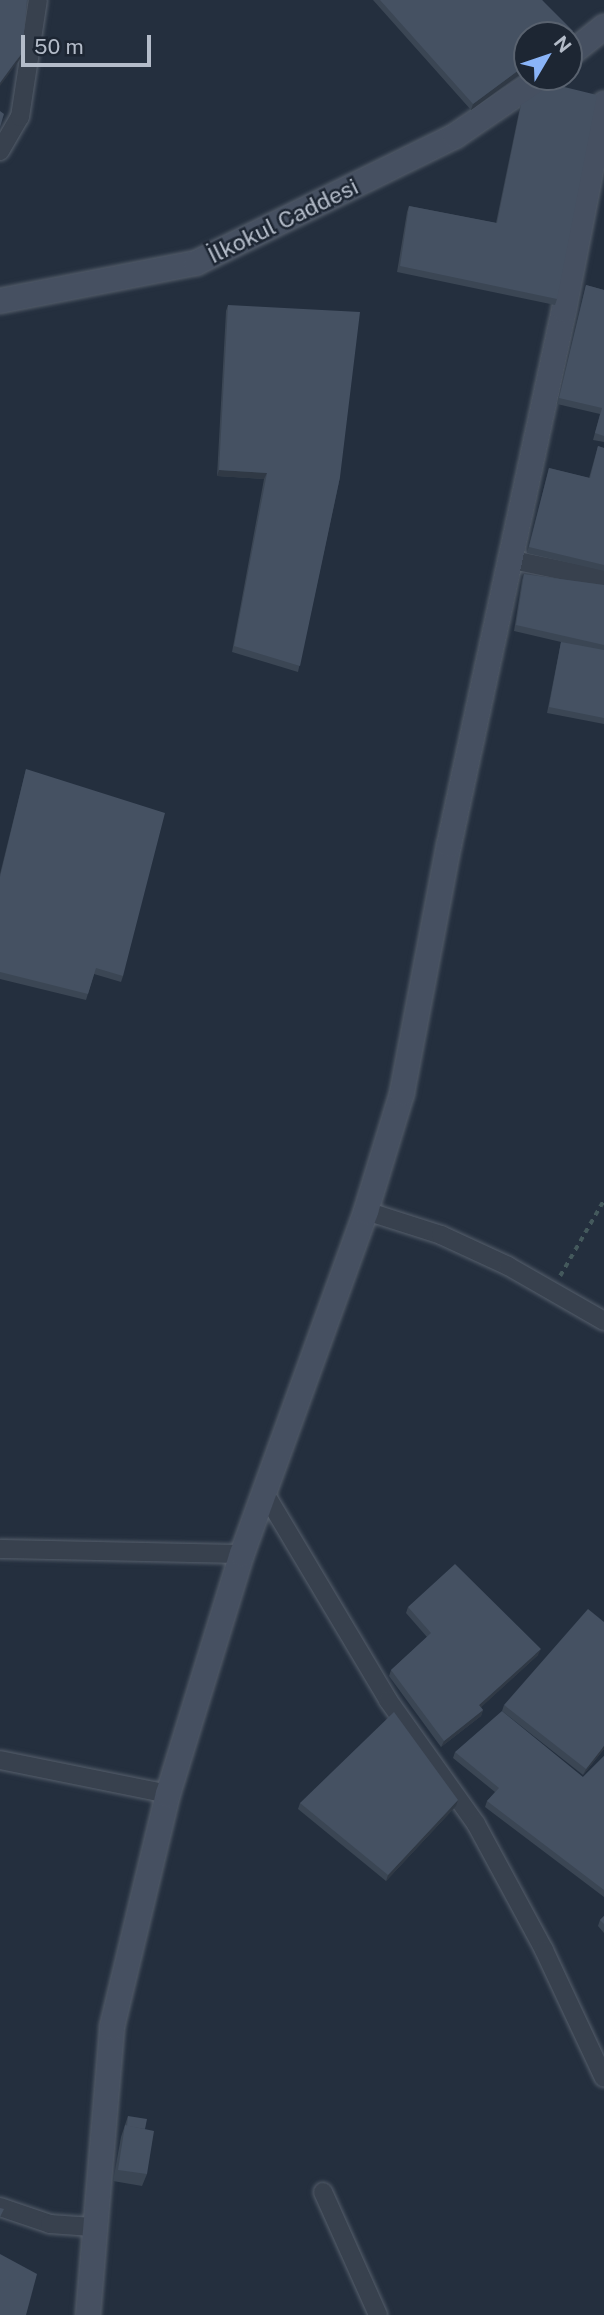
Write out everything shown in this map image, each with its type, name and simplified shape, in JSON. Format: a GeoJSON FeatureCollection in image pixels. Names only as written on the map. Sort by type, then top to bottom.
{"type":"FeatureCollection","features":[{"type":"Feature","properties":{"kind":"street"},"geometry":{"type":"LineString","coordinates":[[0,151],[20,117],[38,0]]}},
{"type":"Feature","properties":{"kind":"street"},"geometry":{"type":"LineString","coordinates":[[583,43],[604,26]]}},
{"type":"Feature","properties":{"kind":"street","name":"İlkokul Caddesi"},"geometry":{"type":"LineString","coordinates":[[0,301],[197,263],[455,136],[521,91]]}},
{"type":"Feature","properties":{"kind":"street"},"geometry":{"type":"LineString","coordinates":[[88,2315],[92,2227],[112,2027],[168,1794],[242,1553],[366,1211],[402,1093],[508,559],[564,310],[604,104]]}},
{"type":"Feature","properties":{"kind":"street"},"geometry":{"type":"LineString","coordinates":[[508,559],[604,579]]}},
{"type":"Feature","properties":{"kind":"street"},"geometry":{"type":"LineString","coordinates":[[366,1211],[441,1236],[552,1290],[604,1321]]}},
{"type":"Feature","properties":{"kind":"street"},"geometry":{"type":"LineString","coordinates":[[263,1490],[388,1700],[476,1824],[544,1950],[604,2078]]}},
{"type":"Feature","properties":{"kind":"street"},"geometry":{"type":"LineString","coordinates":[[0,1549],[242,1553]]}},
{"type":"Feature","properties":{"kind":"street"},"geometry":{"type":"LineString","coordinates":[[0,1760],[168,1794]]}},
{"type":"Feature","properties":{"kind":"street"},"geometry":{"type":"LineString","coordinates":[[323,2192],[378,2315]]}},
{"type":"Feature","properties":{"kind":"street"},"geometry":{"type":"LineString","coordinates":[[0,2207],[50,2224],[92,2227]]}},
{"type":"Feature","properties":{"kind":"path"},"geometry":{"type":"LineString","coordinates":[[552,1290],[604,1200]]}},
{"type":"Feature","properties":{"kind":"building"},"geometry":{"type":"Polygon","coordinates":[[[0,0],[27,0],[22,53],[0,83],[0,0]]]}},
{"type":"Feature","properties":{"kind":"building"},"geometry":{"type":"Polygon","coordinates":[[[380,0],[542,0],[563,21],[513,21],[513,74],[473,104],[380,0]]]}},
{"type":"Feature","properties":{"kind":"building"},"geometry":{"type":"Polygon","coordinates":[[[542,91],[581,91],[597,95],[557,299],[400,266],[409,206],[497,223],[521,105],[542,91]]]}},
{"type":"Feature","properties":{"kind":"building"},"geometry":{"type":"Polygon","coordinates":[[[0,111],[4,114],[0,127],[0,111]]]}},
{"type":"Feature","properties":{"kind":"building"},"geometry":{"type":"Polygon","coordinates":[[[586,285],[604,290],[604,436],[595,433],[602,408],[559,398],[586,285]]]}},
{"type":"Feature","properties":{"kind":"building"},"geometry":{"type":"Polygon","coordinates":[[[228,305],[360,312],[340,477],[300,666],[234,646],[267,473],[219,470],[228,305]]]}},
{"type":"Feature","properties":{"kind":"building"},"geometry":{"type":"Polygon","coordinates":[[[598,446],[604,448],[604,565],[529,547],[549,468],[590,478],[598,446]]]}},
{"type":"Feature","properties":{"kind":"building"},"geometry":{"type":"Polygon","coordinates":[[[524,574],[604,585],[604,645],[516,625],[524,574]]]}},
{"type":"Feature","properties":{"kind":"building"},"geometry":{"type":"Polygon","coordinates":[[[561,642],[604,650],[604,718],[549,707],[561,642]]]}},
{"type":"Feature","properties":{"kind":"building"},"geometry":{"type":"Polygon","coordinates":[[[26,769],[165,813],[123,976],[96,968],[88,994],[0,972],[0,877],[26,769]]]}},
{"type":"Feature","properties":{"kind":"building"},"geometry":{"type":"Polygon","coordinates":[[[455,1564],[541,1649],[479,1705],[483,1710],[444,1741],[391,1670],[431,1633],[408,1607],[455,1564]]]}},
{"type":"Feature","properties":{"kind":"building"},"geometry":{"type":"Polygon","coordinates":[[[588,1609],[604,1622],[604,1746],[586,1769],[504,1705],[588,1609]]]}},
{"type":"Feature","properties":{"kind":"building"},"geometry":{"type":"Polygon","coordinates":[[[502,1711],[583,1777],[604,1756],[604,1890],[487,1801],[499,1788],[455,1752],[502,1711]]]}},
{"type":"Feature","properties":{"kind":"building"},"geometry":{"type":"Polygon","coordinates":[[[394,1712],[458,1800],[388,1875],[300,1803],[394,1712]]]}},
{"type":"Feature","properties":{"kind":"building"},"geometry":{"type":"Polygon","coordinates":[[[128,2116],[147,2119],[145,2129],[127,2126],[128,2116]]]}},
{"type":"Feature","properties":{"kind":"building"},"geometry":{"type":"Polygon","coordinates":[[[125,2125],[154,2131],[147,2174],[118,2170],[125,2125]]]}},
{"type":"Feature","properties":{"kind":"building"},"geometry":{"type":"Polygon","coordinates":[[[0,2254],[37,2274],[26,2315],[0,2315],[0,2254]]]}}]}
